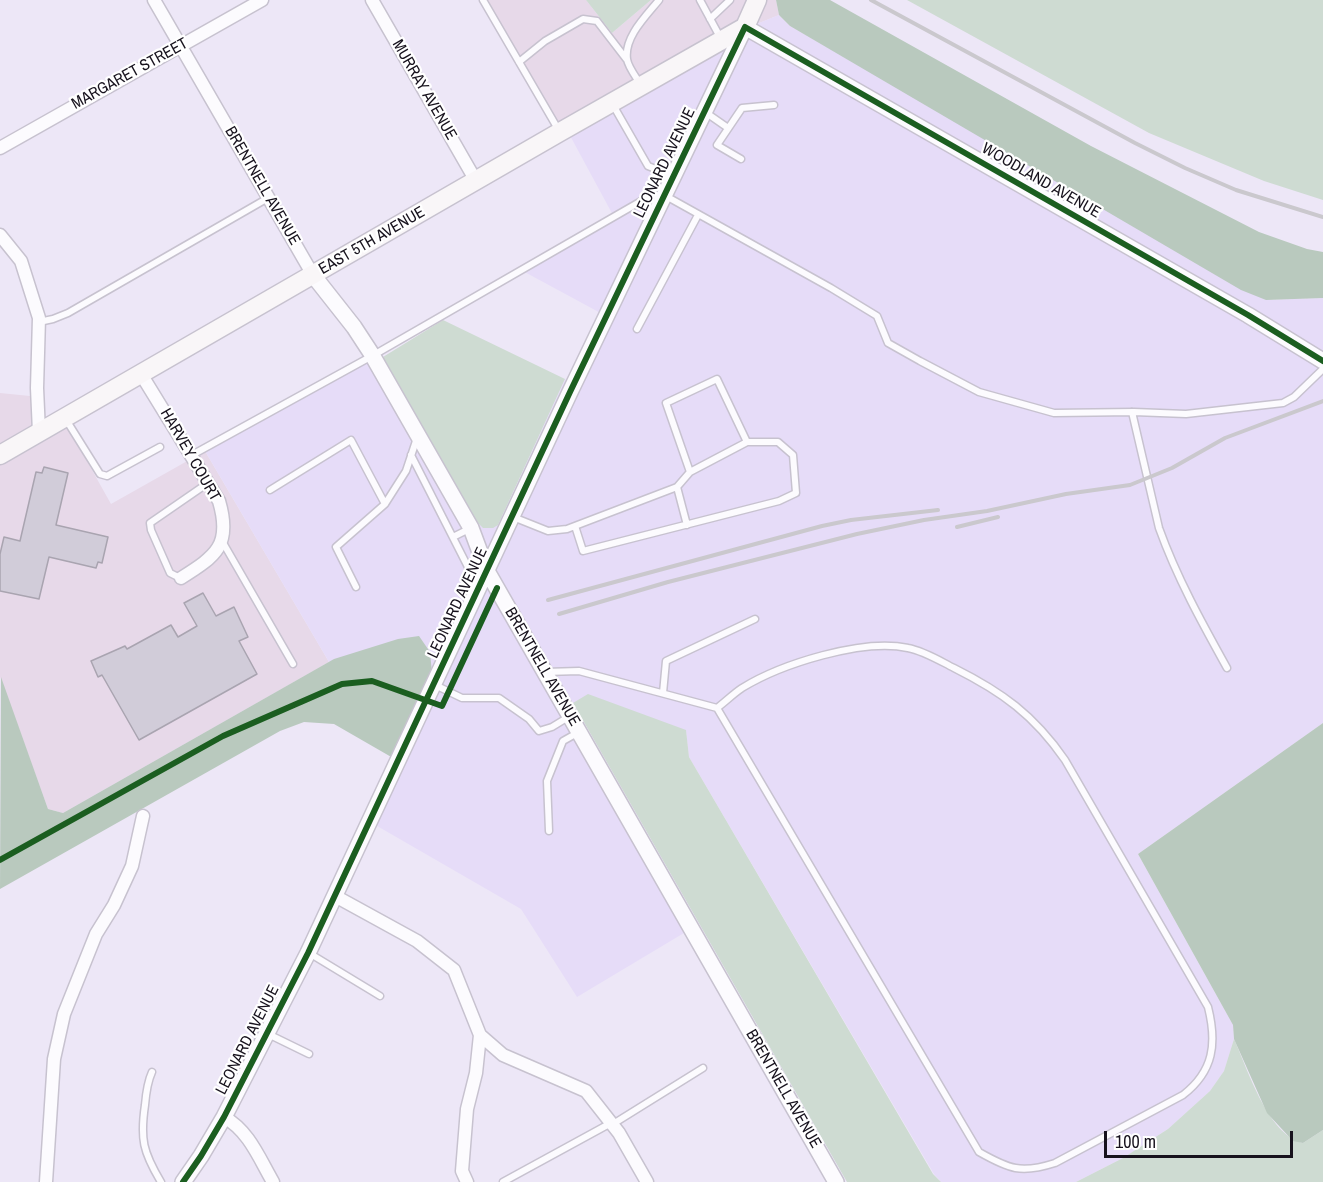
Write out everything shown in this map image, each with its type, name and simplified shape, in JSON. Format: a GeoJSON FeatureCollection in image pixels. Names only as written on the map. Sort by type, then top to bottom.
{"type":"FeatureCollection","features":[{"type":"Feature","properties":{"kind":"main road","name":"LEONARD AVENUE"},"geometry":{"type":"LineString","coordinates":[[745,27],[757,0]]}},
{"type":"Feature","properties":{"kind":"main road","name":"EAST 5TH AVENUE"},"geometry":{"type":"LineString","coordinates":[[0,455],[745,27]]}},
{"type":"Feature","properties":{"kind":"street","name":"BRENTNELL AVENUE"},"geometry":{"type":"LineString","coordinates":[[153,0],[313,275],[354,327],[418,434],[471,528],[487,571],[836,1182]]}},
{"type":"Feature","properties":{"kind":"street","name":"MARGARET STREET"},"geometry":{"type":"LineString","coordinates":[[0,148],[262,0]]}},
{"type":"Feature","properties":{"kind":"street","name":"MURRAY AVENUE"},"geometry":{"type":"LineString","coordinates":[[372,0],[476,181]]}},
{"type":"Feature","properties":{"kind":"street","name":"LEONARD AVENUE"},"geometry":{"type":"LineString","coordinates":[[183,1182],[224,1117],[308,953],[745,27]]}},
{"type":"Feature","properties":{"kind":"street","name":"WOODLAND AVENUE"},"geometry":{"type":"LineString","coordinates":[[745,27],[1248,315],[1323,361]]}},
{"type":"Feature","properties":{"kind":"street"},"geometry":{"type":"LineString","coordinates":[[0,235],[21,261],[39,322],[37,388],[39,432]]}},
{"type":"Feature","properties":{"kind":"street","name":"HARVEY COURT"},"geometry":{"type":"LineString","coordinates":[[141,374],[219,501],[224,520],[222,541]]}},
{"type":"Feature","properties":{"kind":"street"},"geometry":{"type":"LineString","coordinates":[[181,578],[205,563],[222,541]]}},
{"type":"Feature","properties":{"kind":"street"},"geometry":{"type":"LineString","coordinates":[[46,1182],[54,1059],[63,1014],[96,934],[114,905],[132,866],[143,816]]}},
{"type":"Feature","properties":{"kind":"street"},"geometry":{"type":"LineString","coordinates":[[335,896],[417,941],[454,970],[480,1035],[503,1055],[586,1090],[612,1123],[647,1182]]}},
{"type":"Feature","properties":{"kind":"street"},"geometry":{"type":"LineString","coordinates":[[467,1182],[462,1172],[467,1109],[476,1073],[480,1035]]}},
{"type":"Feature","properties":{"kind":"street"},"geometry":{"type":"LineString","coordinates":[[224,1117],[245,1133],[273,1182]]}},
{"type":"Feature","properties":{"kind":"lane"},"geometry":{"type":"LineString","coordinates":[[483,0],[560,132]]}},
{"type":"Feature","properties":{"kind":"lane"},"geometry":{"type":"LineString","coordinates":[[627,60],[628,43],[642,20],[659,0]]}},
{"type":"Feature","properties":{"kind":"lane"},"geometry":{"type":"LineString","coordinates":[[700,0],[721,41]]}},
{"type":"Feature","properties":{"kind":"lane"},"geometry":{"type":"LineString","coordinates":[[710,19],[730,0]]}},
{"type":"Feature","properties":{"kind":"lane"},"geometry":{"type":"LineString","coordinates":[[519,62],[545,41],[583,19],[597,21],[627,60],[641,86]]}},
{"type":"Feature","properties":{"kind":"lane"},"geometry":{"type":"LineString","coordinates":[[612,102],[648,166],[674,176]]}},
{"type":"Feature","properties":{"kind":"lane"},"geometry":{"type":"LineString","coordinates":[[741,159],[717,145],[742,108],[774,105]]}},
{"type":"Feature","properties":{"kind":"lane"},"geometry":{"type":"LineString","coordinates":[[704,111],[728,128]]}},
{"type":"Feature","properties":{"kind":"lane"},"geometry":{"type":"LineString","coordinates":[[192,455],[372,356],[645,197],[664,195],[877,316],[888,342],[920,362],[979,392],[1054,413],[1186,414],[1283,403],[1294,397],[1323,369]]}},
{"type":"Feature","properties":{"kind":"lane"},"geometry":{"type":"LineString","coordinates":[[39,322],[68,313],[268,197]]}},
{"type":"Feature","properties":{"kind":"lane"},"geometry":{"type":"LineString","coordinates":[[637,329],[699,216]]}},
{"type":"Feature","properties":{"kind":"lane"},"geometry":{"type":"LineString","coordinates":[[690,472],[666,404],[717,380],[747,442]]}},
{"type":"Feature","properties":{"kind":"lane"},"geometry":{"type":"LineString","coordinates":[[1132,412],[1161,536],[1188,597],[1227,669]]}},
{"type":"Feature","properties":{"kind":"lane"},"geometry":{"type":"LineString","coordinates":[[65,418],[100,474],[107,476],[159,447]]}},
{"type":"Feature","properties":{"kind":"lane"},"geometry":{"type":"LineString","coordinates":[[356,587],[336,547],[385,504],[406,471],[418,434]]}},
{"type":"Feature","properties":{"kind":"lane"},"geometry":{"type":"LineString","coordinates":[[270,490],[351,440],[385,504]]}},
{"type":"Feature","properties":{"kind":"lane"},"geometry":{"type":"LineString","coordinates":[[513,517],[548,531],[567,529],[575,525],[677,487],[690,472],[747,442],[777,442],[793,455],[796,493],[779,501],[583,551],[575,525]]}},
{"type":"Feature","properties":{"kind":"lane"},"geometry":{"type":"LineString","coordinates":[[411,455],[469,569],[469,584],[479,589]]}},
{"type":"Feature","properties":{"kind":"lane"},"geometry":{"type":"LineString","coordinates":[[181,578],[170,573],[150,523],[208,483]]}},
{"type":"Feature","properties":{"kind":"lane"},"geometry":{"type":"LineString","coordinates":[[677,487],[687,525]]}},
{"type":"Feature","properties":{"kind":"lane"},"geometry":{"type":"LineString","coordinates":[[453,537],[471,528]]}},
{"type":"Feature","properties":{"kind":"lane","name":"HARVEY COURT"},"geometry":{"type":"LineString","coordinates":[[222,541],[293,664]]}},
{"type":"Feature","properties":{"kind":"lane"},"geometry":{"type":"LineString","coordinates":[[663,693],[666,661],[755,619]]}},
{"type":"Feature","properties":{"kind":"lane"},"geometry":{"type":"LineString","coordinates":[[545,672],[579,671],[717,708],[979,1152],[1012,1169],[1036,1169],[1054,1163],[1183,1095],[1194,1086],[1209,1059],[1214,1041],[1208,1007],[1065,760],[1049,736],[1018,705],[983,682],[940,660],[909,648],[879,645],[845,650],[778,669],[741,689],[717,708]]}},
{"type":"Feature","properties":{"kind":"lane"},"geometry":{"type":"LineString","coordinates":[[435,685],[462,698],[500,698],[529,719],[539,731],[552,727],[570,716]]}},
{"type":"Feature","properties":{"kind":"lane"},"geometry":{"type":"LineString","coordinates":[[549,831],[547,781],[563,741],[579,732]]}},
{"type":"Feature","properties":{"kind":"lane"},"geometry":{"type":"LineString","coordinates":[[308,953],[380,996]]}},
{"type":"Feature","properties":{"kind":"lane"},"geometry":{"type":"LineString","coordinates":[[267,1034],[309,1054]]}},
{"type":"Feature","properties":{"kind":"lane"},"geometry":{"type":"LineString","coordinates":[[503,1182],[612,1123],[703,1068]]}},
{"type":"Feature","properties":{"kind":"lane"},"geometry":{"type":"LineString","coordinates":[[152,1072],[147,1087],[142,1141],[146,1155],[161,1182]]}},
{"type":"Feature","properties":{"kind":"shaded area"},"geometry":{"type":"Polygon","coordinates":[[[484,0],[586,0],[612,33],[651,0],[776,0],[779,15],[737,32],[567,130],[553,122],[484,0]]]}},
{"type":"Feature","properties":{"kind":"shaded area"},"geometry":{"type":"Polygon","coordinates":[[[586,0],[651,0],[612,33],[586,0]]]}},
{"type":"Feature","properties":{"kind":"shaded area"},"geometry":{"type":"Polygon","coordinates":[[[907,0],[1323,0],[1323,200],[1264,181],[1149,133],[907,0]]]}},
{"type":"Feature","properties":{"kind":"shaded area"},"geometry":{"type":"Polygon","coordinates":[[[779,15],[790,26],[1266,300],[1323,298],[1323,723],[1138,854],[1233,1025],[1234,1039],[1224,1071],[1210,1091],[1168,1129],[1123,1158],[1076,1182],[941,1182],[934,1174],[689,757],[686,731],[573,704],[699,924],[577,997],[521,909],[365,819],[432,673],[335,659],[329,662],[205,451],[380,352],[475,520],[498,525],[565,379],[575,383],[606,316],[521,270],[614,217],[567,130],[737,32],[779,15]]]}},
{"type":"Feature","properties":{"kind":"shaded area"},"geometry":{"type":"Polygon","coordinates":[[[443,320],[565,379],[498,525],[493,528],[483,528],[475,520],[383,357],[443,320]]]}},
{"type":"Feature","properties":{"kind":"shaded area"},"geometry":{"type":"Polygon","coordinates":[[[0,393],[40,397],[43,433],[64,420],[111,504],[205,451],[329,662],[63,813],[48,809],[0,677],[0,393]]]}},
{"type":"Feature","properties":{"kind":"shaded area"},"geometry":{"type":"Polygon","coordinates":[[[588,694],[686,730],[689,757],[933,1174],[941,1182],[847,1182],[573,703],[588,694]]]}},
{"type":"Feature","properties":{"kind":"shaded area"},"geometry":{"type":"Polygon","coordinates":[[[1234,1039],[1261,1100],[1279,1128],[1291,1138],[1303,1143],[1323,1130],[1323,1182],[1076,1182],[1123,1158],[1168,1129],[1210,1091],[1224,1071],[1234,1039]]]}},
{"type":"Feature","properties":{"kind":"green space"},"geometry":{"type":"Polygon","coordinates":[[[776,0],[830,0],[1091,146],[1259,232],[1307,249],[1323,252],[1323,298],[1266,300],[1241,290],[790,26],[779,15],[776,0]]]}},
{"type":"Feature","properties":{"kind":"green space"},"geometry":{"type":"Polygon","coordinates":[[[419,636],[430,652],[432,673],[393,758],[334,724],[304,722],[280,731],[0,889],[1,677],[48,809],[63,813],[334,659],[398,639],[419,636]]]}},
{"type":"Feature","properties":{"kind":"green space"},"geometry":{"type":"Polygon","coordinates":[[[1323,723],[1323,1130],[1303,1143],[1293,1141],[1267,1113],[1234,1039],[1233,1025],[1138,854],[1323,723]]]}},
{"type":"Feature","properties":{"kind":"building"},"geometry":{"type":"Polygon","coordinates":[[[44,467],[68,473],[56,525],[108,537],[102,563],[98,562],[96,568],[49,557],[39,599],[0,591],[0,554],[4,537],[20,541],[36,472],[42,473],[44,467]]]}},
{"type":"Feature","properties":{"kind":"building"},"geometry":{"type":"Polygon","coordinates":[[[203,593],[216,616],[234,607],[248,637],[239,641],[257,674],[139,740],[102,675],[98,677],[91,661],[125,646],[127,649],[171,625],[178,637],[197,626],[184,603],[203,593]]]}},
{"type":"Feature","properties":{"kind":"railway"},"geometry":{"type":"LineString","coordinates":[[871,0],[1185,168],[1236,190],[1323,217]]}},
{"type":"Feature","properties":{"kind":"railway"},"geometry":{"type":"LineString","coordinates":[[559,614],[668,582],[857,534],[924,520],[987,511],[1066,494],[1130,485],[1172,468],[1225,438],[1323,401]]}},
{"type":"Feature","properties":{"kind":"railway"},"geometry":{"type":"LineString","coordinates":[[548,600],[822,526],[851,520],[938,510]]}},
{"type":"Feature","properties":{"kind":"railway"},"geometry":{"type":"LineString","coordinates":[[957,527],[998,517]]}},
{"type":"Feature","properties":{"kind":"cycle path"},"geometry":{"type":"LineString","coordinates":[[183,1182],[224,1117],[308,953],[570,392],[745,27],[1248,315],[1323,361]]}},
{"type":"Feature","properties":{"kind":"cycle path"},"geometry":{"type":"LineString","coordinates":[[0,860],[223,736],[342,684],[372,681],[442,706],[497,588]]}}]}
